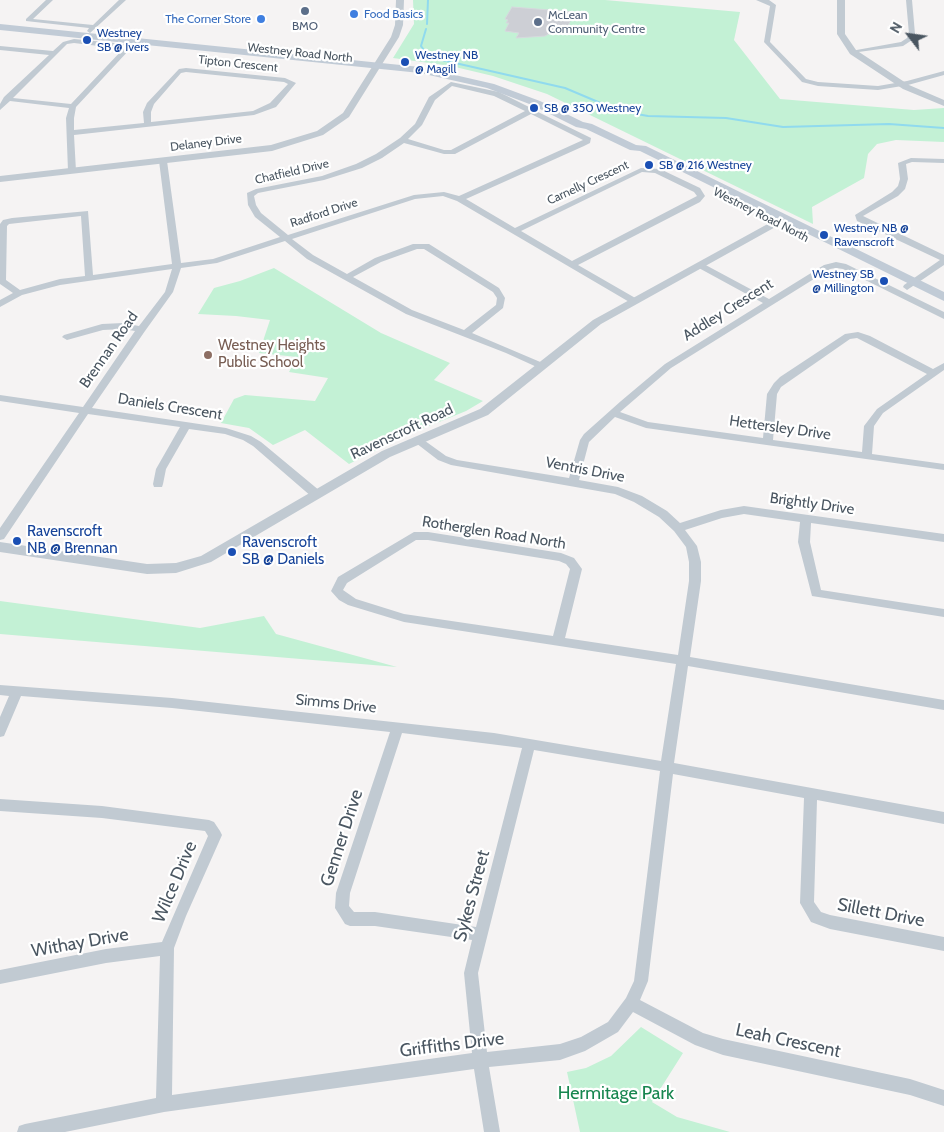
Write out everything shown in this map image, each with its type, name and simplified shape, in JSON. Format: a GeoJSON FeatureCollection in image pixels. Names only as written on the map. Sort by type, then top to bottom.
{"type":"FeatureCollection","features":[{"type":"Feature","properties":{"kind":"main road","name":"Westney Road North"},"geometry":{"type":"LineString","coordinates":[[0,23],[379,63],[440,74],[490,86],[536,104],[580,125],[588,126],[634,148],[638,154],[910,285],[944,306]]}},
{"type":"Feature","properties":{"kind":"main road","name":"Westney Road North"},"geometry":{"type":"LineString","coordinates":[[0,27],[90,32]]}},
{"type":"Feature","properties":{"kind":"main road","name":"Westney Road North"},"geometry":{"type":"LineString","coordinates":[[910,285],[944,297]]}},
{"type":"Feature","properties":{"kind":"street"},"geometry":{"type":"LineString","coordinates":[[50,0],[28,20],[90,32],[123,0]]}},
{"type":"Feature","properties":{"kind":"street","name":"Delaney Drive"},"geometry":{"type":"LineString","coordinates":[[0,179],[272,148],[320,133],[346,115],[379,63],[399,28],[400,0]]}},
{"type":"Feature","properties":{"kind":"street"},"geometry":{"type":"LineString","coordinates":[[759,0],[773,5],[767,42],[804,81],[860,88],[878,88],[944,73]]}},
{"type":"Feature","properties":{"kind":"street"},"geometry":{"type":"LineString","coordinates":[[841,0],[841,34],[853,52],[921,95],[944,102]]}},
{"type":"Feature","properties":{"kind":"street"},"geometry":{"type":"LineString","coordinates":[[853,52],[903,44],[910,39],[912,34],[909,0]]}},
{"type":"Feature","properties":{"kind":"street"},"geometry":{"type":"LineString","coordinates":[[0,108],[65,43],[74,41],[125,46],[127,49],[73,106],[70,118],[72,171]]}},
{"type":"Feature","properties":{"kind":"street"},"geometry":{"type":"LineString","coordinates":[[0,48],[54,53]]}},
{"type":"Feature","properties":{"kind":"street","name":"Tipton Crescent"},"geometry":{"type":"LineString","coordinates":[[71,133],[148,125],[254,113],[273,105],[292,83],[285,80],[186,70],[179,71],[151,103],[147,112],[148,125]]}},
{"type":"Feature","properties":{"kind":"street","name":"Chatfield Drive"},"geometry":{"type":"LineString","coordinates":[[460,199],[587,141],[587,138],[533,110],[496,94],[452,84],[432,100],[418,125],[403,140],[379,156],[341,173],[293,185],[256,191],[250,195],[252,205],[258,215],[310,257],[409,312],[542,366]]}},
{"type":"Feature","properties":{"kind":"street"},"geometry":{"type":"LineString","coordinates":[[7,99],[73,106]]}},
{"type":"Feature","properties":{"kind":"street"},"geometry":{"type":"LineString","coordinates":[[403,140],[444,152],[452,152],[533,110]]}},
{"type":"Feature","properties":{"kind":"street"},"geometry":{"type":"LineString","coordinates":[[910,285],[944,260],[860,219],[859,215],[896,194],[902,187],[904,179],[902,162],[911,160],[944,161]]}},
{"type":"Feature","properties":{"kind":"street","name":"Brennan Road"},"geometry":{"type":"LineString","coordinates":[[0,536],[141,329],[169,292],[177,267],[163,161]]}},
{"type":"Feature","properties":{"kind":"street","name":"Carnelly Crescent"},"geometry":{"type":"LineString","coordinates":[[514,231],[641,170],[657,171],[697,190],[700,196],[696,200],[571,264]]}},
{"type":"Feature","properties":{"kind":"street","name":"Radford Drive"},"geometry":{"type":"LineString","coordinates":[[0,304],[18,294],[60,282],[214,261],[414,197],[431,194],[444,194],[460,199],[634,301]]}},
{"type":"Feature","properties":{"kind":"street"},"geometry":{"type":"LineString","coordinates":[[18,294],[2,281],[3,226],[6,222],[12,220],[85,213],[89,278]]}},
{"type":"Feature","properties":{"kind":"street","name":"Ravenscroft Road"},"geometry":{"type":"LineString","coordinates":[[0,547],[147,569],[176,568],[213,555],[386,454],[484,412],[597,322],[780,221]]}},
{"type":"Feature","properties":{"kind":"street"},"geometry":{"type":"LineString","coordinates":[[346,278],[378,260],[416,246],[426,246],[496,290],[501,298],[500,306],[465,334]]}},
{"type":"Feature","properties":{"kind":"street"},"geometry":{"type":"LineString","coordinates":[[700,265],[768,302]]}},
{"type":"Feature","properties":{"kind":"street","name":"Addley Crescent"},"geometry":{"type":"LineString","coordinates":[[573,482],[584,442],[588,436],[668,366],[827,267],[836,265],[846,267],[944,316]]}},
{"type":"Feature","properties":{"kind":"street"},"geometry":{"type":"LineString","coordinates":[[67,337],[102,327],[124,326],[141,329]]}},
{"type":"Feature","properties":{"kind":"street"},"geometry":{"type":"LineString","coordinates":[[768,442],[772,394],[777,385],[783,379],[848,336],[858,335],[867,338],[933,373]]}},
{"type":"Feature","properties":{"kind":"street"},"geometry":{"type":"LineString","coordinates":[[867,456],[869,426],[880,410],[944,366]]}},
{"type":"Feature","properties":{"kind":"street","name":"Daniels Crescent"},"geometry":{"type":"LineString","coordinates":[[0,398],[226,431],[257,444],[316,494]]}},
{"type":"Feature","properties":{"kind":"street","name":"Hettersley Drive"},"geometry":{"type":"LineString","coordinates":[[613,413],[646,425],[944,467]]}},
{"type":"Feature","properties":{"kind":"street"},"geometry":{"type":"LineString","coordinates":[[158,484],[161,469],[186,425]]}},
{"type":"Feature","properties":{"kind":"street","name":"Ventris Drive"},"geometry":{"type":"LineString","coordinates":[[417,440],[442,458],[455,463],[618,491],[638,499],[662,514],[678,528],[691,546],[695,562],[695,582],[667,767]]}},
{"type":"Feature","properties":{"kind":"street","name":"Brightly Drive"},"geometry":{"type":"LineString","coordinates":[[678,528],[721,514],[744,510],[944,538]]}},
{"type":"Feature","properties":{"kind":"street"},"geometry":{"type":"LineString","coordinates":[[806,518],[804,542],[816,593],[944,614]]}},
{"type":"Feature","properties":{"kind":"street","name":"Rotherglen Road North"},"geometry":{"type":"LineString","coordinates":[[558,641],[576,569],[570,561],[561,557],[428,536],[414,536],[342,580],[337,591],[352,602],[404,618],[684,661],[944,705]]}},
{"type":"Feature","properties":{"kind":"street","name":"Simms Drive"},"geometry":{"type":"LineString","coordinates":[[0,690],[172,703],[398,727],[529,744],[667,767]]}},
{"type":"Feature","properties":{"kind":"street"},"geometry":{"type":"LineString","coordinates":[[0,732],[17,691]]}},
{"type":"Feature","properties":{"kind":"street","name":"Genner Drive"},"geometry":{"type":"LineString","coordinates":[[398,727],[343,893],[342,908],[350,918],[375,919],[480,934]]}},
{"type":"Feature","properties":{"kind":"street","name":"Sykes Street"},"geometry":{"type":"LineString","coordinates":[[492,1132],[480,1060],[471,973],[529,744]]}},
{"type":"Feature","properties":{"kind":"street"},"geometry":{"type":"LineString","coordinates":[[667,767],[944,818]]}},
{"type":"Feature","properties":{"kind":"street","name":"Griffiths Drive"},"geometry":{"type":"LineString","coordinates":[[25,1132],[164,1104],[480,1060],[560,1052],[585,1043],[613,1027],[631,1003],[640,981],[667,767]]}},
{"type":"Feature","properties":{"kind":"street","name":"Sillett Drive"},"geometry":{"type":"LineString","coordinates":[[811,795],[807,903],[816,917],[830,922],[944,944]]}},
{"type":"Feature","properties":{"kind":"street","name":"Wilce Drive"},"geometry":{"type":"LineString","coordinates":[[0,805],[102,812],[209,826],[215,835],[167,948],[164,1104]]}},
{"type":"Feature","properties":{"kind":"street","name":"Withay Drive"},"geometry":{"type":"LineString","coordinates":[[0,977],[106,956],[167,948]]}},
{"type":"Feature","properties":{"kind":"street","name":"Leah Crescent"},"geometry":{"type":"LineString","coordinates":[[631,1003],[700,1040],[723,1047],[910,1087],[944,1098]]}},
{"type":"Feature","properties":{"kind":"green space"},"geometry":{"type":"Polygon","coordinates":[[[413,0],[605,0],[740,12],[734,40],[780,99],[914,110],[944,108],[944,142],[896,140],[877,144],[868,154],[864,178],[812,207],[813,224],[547,94],[493,76],[451,66],[393,58],[414,24],[413,0]]]}},
{"type":"Feature","properties":{"kind":"green space"},"geometry":{"type":"Polygon","coordinates":[[[274,268],[381,333],[450,363],[434,380],[483,401],[466,411],[400,438],[349,464],[305,430],[273,445],[249,428],[221,423],[234,399],[245,395],[315,401],[328,378],[289,372],[297,357],[259,353],[270,320],[198,314],[214,288],[240,281],[274,268]]]}},
{"type":"Feature","properties":{"kind":"green space"},"geometry":{"type":"Polygon","coordinates":[[[0,601],[200,628],[264,616],[276,634],[397,667],[0,634],[0,601]]]}},
{"type":"Feature","properties":{"kind":"green space","name":"Hermitage Park"},"geometry":{"type":"Polygon","coordinates":[[[641,1027],[683,1053],[652,1102],[677,1117],[730,1132],[580,1132],[567,1072],[586,1068],[611,1056],[641,1027]]]}},
{"type":"Feature","properties":{"kind":"building","name":"McLean Community Centre"},"geometry":{"type":"Polygon","coordinates":[[[512,7],[574,12],[568,26],[563,26],[562,29],[545,36],[516,38],[519,33],[505,31],[509,23],[506,23],[508,20],[505,19],[512,7]]]}},
{"type":"Feature","properties":{"kind":"waterway"},"geometry":{"type":"LineString","coordinates":[[427,24],[428,0]]}},
{"type":"Feature","properties":{"kind":"waterway"},"geometry":{"type":"LineString","coordinates":[[426,29],[421,46],[426,53],[442,60],[565,88],[610,107],[631,113],[648,116],[726,118],[783,127],[889,124],[944,128]]}},
{"type":"Feature","properties":{"kind":"place","name":"BMO"},"geometry":{"type":"Point","coordinates":[305,11]}},
{"type":"Feature","properties":{"kind":"place","name":"Food Basics"},"geometry":{"type":"Point","coordinates":[354,14]}},
{"type":"Feature","properties":{"kind":"place","name":"The Corner Store"},"geometry":{"type":"Point","coordinates":[261,19]}},
{"type":"Feature","properties":{"kind":"place","name":"McLean Community Centre"},"geometry":{"type":"Point","coordinates":[538,22]}},
{"type":"Feature","properties":{"kind":"place","name":"Westney SB @ Ivers"},"geometry":{"type":"Point","coordinates":[87,40]}},
{"type":"Feature","properties":{"kind":"place","name":"Westney NB @ Magill"},"geometry":{"type":"Point","coordinates":[405,62]}},
{"type":"Feature","properties":{"kind":"place","name":"SB @ 350 Westney"},"geometry":{"type":"Point","coordinates":[534,108]}},
{"type":"Feature","properties":{"kind":"place","name":"SB @ 216 Westney"},"geometry":{"type":"Point","coordinates":[649,165]}},
{"type":"Feature","properties":{"kind":"place","name":"Westney NB @ Ravenscroft"},"geometry":{"type":"Point","coordinates":[824,235]}},
{"type":"Feature","properties":{"kind":"place","name":"Westney SB @ Millington"},"geometry":{"type":"Point","coordinates":[884,281]}},
{"type":"Feature","properties":{"kind":"place","name":"Westney Heights Public School"},"geometry":{"type":"Point","coordinates":[208,355]}},
{"type":"Feature","properties":{"kind":"place","name":"Ravenscroft NB @ Brennan"},"geometry":{"type":"Point","coordinates":[17,541]}},
{"type":"Feature","properties":{"kind":"place","name":"Ravenscroft SB @ Daniels"},"geometry":{"type":"Point","coordinates":[232,552]}}]}
